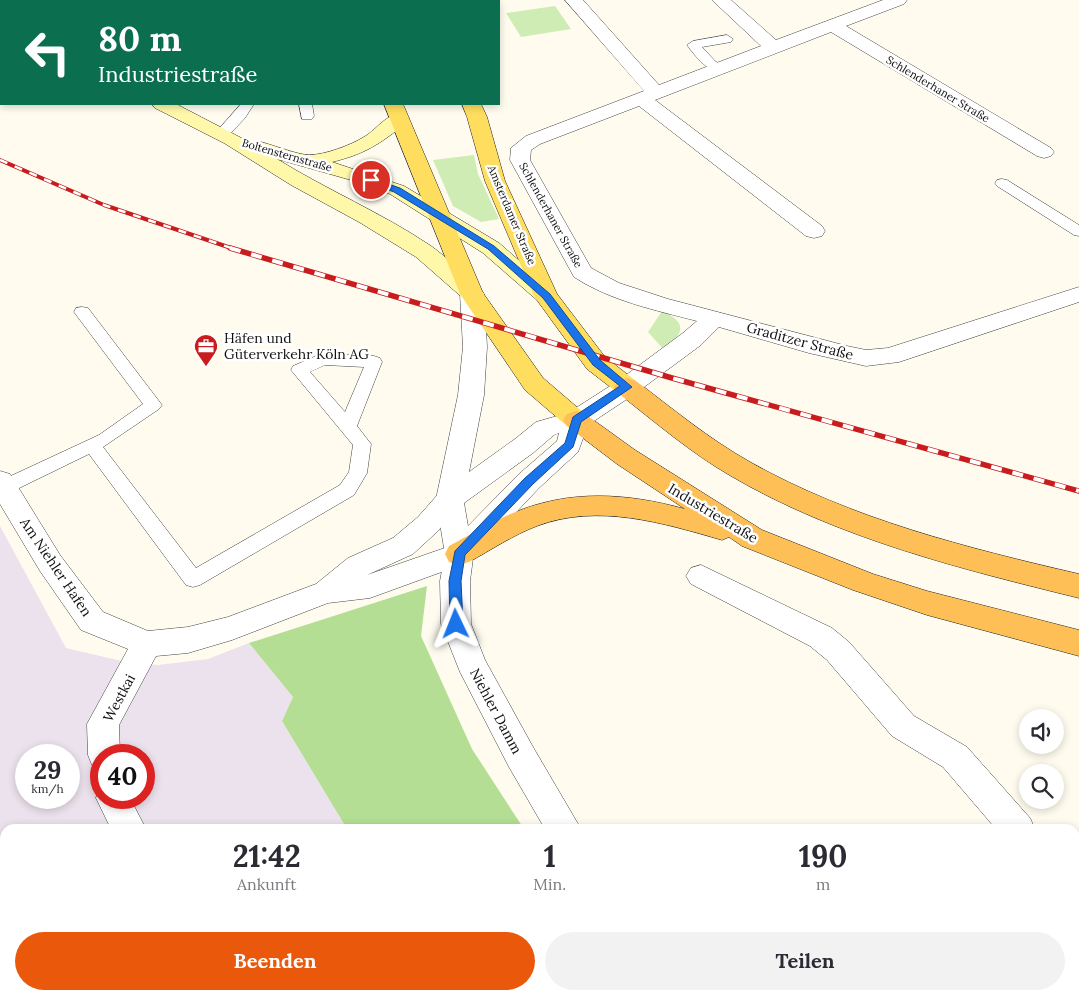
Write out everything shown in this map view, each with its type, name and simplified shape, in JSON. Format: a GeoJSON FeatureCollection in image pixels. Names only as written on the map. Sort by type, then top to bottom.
{"type":"FeatureCollection","features":[{"type":"Feature","properties":{"kind":"highway"},"geometry":{"type":"LineString","coordinates":[[627,387],[731,464],[783,491],[910,541],[1001,568],[1079,586]]}},
{"type":"Feature","properties":{"kind":"highway","name":"Industriestraße"},"geometry":{"type":"LineString","coordinates":[[576,420],[626,457],[752,538],[863,582],[927,603],[1079,643]]}},
{"type":"Feature","properties":{"kind":"highway"},"geometry":{"type":"LineString","coordinates":[[459,554],[533,516],[560,509],[590,506],[620,505],[648,509],[752,538]]}},
{"type":"Feature","properties":{"kind":"main road","name":"Boltensternstraße"},"geometry":{"type":"LineString","coordinates":[[164,105],[226,137],[298,181],[367,217],[424,252],[472,294]]}},
{"type":"Feature","properties":{"kind":"main road","name":"Amsterdamer Straße"},"geometry":{"type":"LineString","coordinates":[[471,105],[477,117],[496,181],[546,296]]}},
{"type":"Feature","properties":{"kind":"main road"},"geometry":{"type":"LineString","coordinates":[[308,161],[345,154],[372,140],[396,112],[472,294]]}},
{"type":"Feature","properties":{"kind":"main road","name":"Boltensternstraße"},"geometry":{"type":"LineString","coordinates":[[226,137],[358,176],[397,190],[439,214],[491,248],[546,296]]}},
{"type":"Feature","properties":{"kind":"main road","name":"Industriestraße"},"geometry":{"type":"LineString","coordinates":[[472,294],[534,384],[576,420]]}},
{"type":"Feature","properties":{"kind":"main road"},"geometry":{"type":"LineString","coordinates":[[546,296],[596,362],[627,387]]}},
{"type":"Feature","properties":{"kind":"street"},"geometry":{"type":"LineString","coordinates":[[574,0],[649,96],[814,231]]}},
{"type":"Feature","properties":{"kind":"street"},"geometry":{"type":"LineString","coordinates":[[721,0],[774,48]]}},
{"type":"Feature","properties":{"kind":"street","name":"Schlenderhaner Straße"},"geometry":{"type":"LineString","coordinates":[[714,318],[617,290],[590,278],[582,272],[520,160],[521,148],[533,140],[898,0]]}},
{"type":"Feature","properties":{"kind":"street","name":"Schlenderhaner Straße"},"geometry":{"type":"LineString","coordinates":[[832,26],[1044,152]]}},
{"type":"Feature","properties":{"kind":"street","name":"Niehler Damm"},"geometry":{"type":"LineString","coordinates":[[472,294],[475,347],[470,395],[450,499],[459,554],[455,581],[456,624],[470,663],[521,757],[561,824]]}},
{"type":"Feature","properties":{"kind":"street","name":"Graditzer Straße"},"geometry":{"type":"LineString","coordinates":[[714,318],[866,358],[890,356],[1079,294]]}},
{"type":"Feature","properties":{"kind":"street"},"geometry":{"type":"LineString","coordinates":[[450,499],[524,446],[545,428],[576,420],[627,387],[692,339],[714,318]]}},
{"type":"Feature","properties":{"kind":"street"},"geometry":{"type":"LineString","coordinates":[[459,554],[529,481],[570,445],[576,420]]}},
{"type":"Feature","properties":{"kind":"street","name":"Am Niehler Hafen"},"geometry":{"type":"LineString","coordinates":[[2,484],[50,563],[92,621],[147,644],[188,640],[232,628],[326,592],[370,586],[459,554]]}},
{"type":"Feature","properties":{"kind":"street","name":"Am Niehler Hafen"},"geometry":{"type":"LineString","coordinates":[[326,592],[358,566],[403,546],[428,524],[450,499]]}},
{"type":"Feature","properties":{"kind":"street"},"geometry":{"type":"LineString","coordinates":[[701,576],[821,636],[838,651],[903,726],[955,757],[1014,824]]}},
{"type":"Feature","properties":{"kind":"street","name":"Westkai"},"geometry":{"type":"LineString","coordinates":[[104,744],[103,724],[147,644]]}},
{"type":"Feature","properties":{"kind":"street"},"geometry":{"type":"LineString","coordinates":[[119,809],[126,824]]}},
{"type":"Feature","properties":{"kind":"lane"},"geometry":{"type":"LineString","coordinates":[[720,69],[711,64],[693,45],[726,39]]}},
{"type":"Feature","properties":{"kind":"lane"},"geometry":{"type":"LineString","coordinates":[[226,137],[247,105]]}},
{"type":"Feature","properties":{"kind":"lane"},"geometry":{"type":"LineString","coordinates":[[1002,183],[1079,232]]}},
{"type":"Feature","properties":{"kind":"lane"},"geometry":{"type":"LineString","coordinates":[[2,484],[92,446],[153,405],[82,312]]}},
{"type":"Feature","properties":{"kind":"lane"},"geometry":{"type":"LineString","coordinates":[[92,446],[193,579],[347,490],[358,472],[362,444],[348,427]]}},
{"type":"Feature","properties":{"kind":"shaded area"},"geometry":{"type":"Polygon","coordinates":[[[0,526],[66,648],[126,662],[158,665],[208,659],[249,643],[293,697],[282,721],[344,824],[0,824],[0,526]]]}},
{"type":"Feature","properties":{"kind":"green space"},"geometry":{"type":"Polygon","coordinates":[[[555,6],[571,29],[521,37],[506,13],[555,6]]]}},
{"type":"Feature","properties":{"kind":"green space"},"geometry":{"type":"Polygon","coordinates":[[[474,155],[478,174],[499,219],[481,222],[453,206],[433,160],[474,155]]]}},
{"type":"Feature","properties":{"kind":"green space"},"geometry":{"type":"Polygon","coordinates":[[[662,311],[671,315],[680,324],[679,334],[676,339],[664,350],[648,332],[662,311]]]}},
{"type":"Feature","properties":{"kind":"green space"},"geometry":{"type":"Polygon","coordinates":[[[427,586],[421,636],[472,749],[521,824],[344,824],[282,721],[293,697],[249,643],[427,586]]]}},
{"type":"Feature","properties":{"kind":"railway"},"geometry":{"type":"LineString","coordinates":[[0,160],[104,205],[234,249]]}},
{"type":"Feature","properties":{"kind":"railway"},"geometry":{"type":"LineString","coordinates":[[230,248],[672,378],[1079,491]]}},
{"type":"Feature","properties":{"kind":"place","name":"Häfen und Güterverkehr Köln AG"},"geometry":{"type":"Point","coordinates":[206,367]}},
{"type":"Feature","properties":{"kind":"route"},"geometry":{"type":"LineString","coordinates":[[371,180],[397,190],[439,214],[491,248],[546,296],[596,362],[627,387],[576,420],[570,445],[529,481],[459,554],[455,581],[456,624]]}}]}
